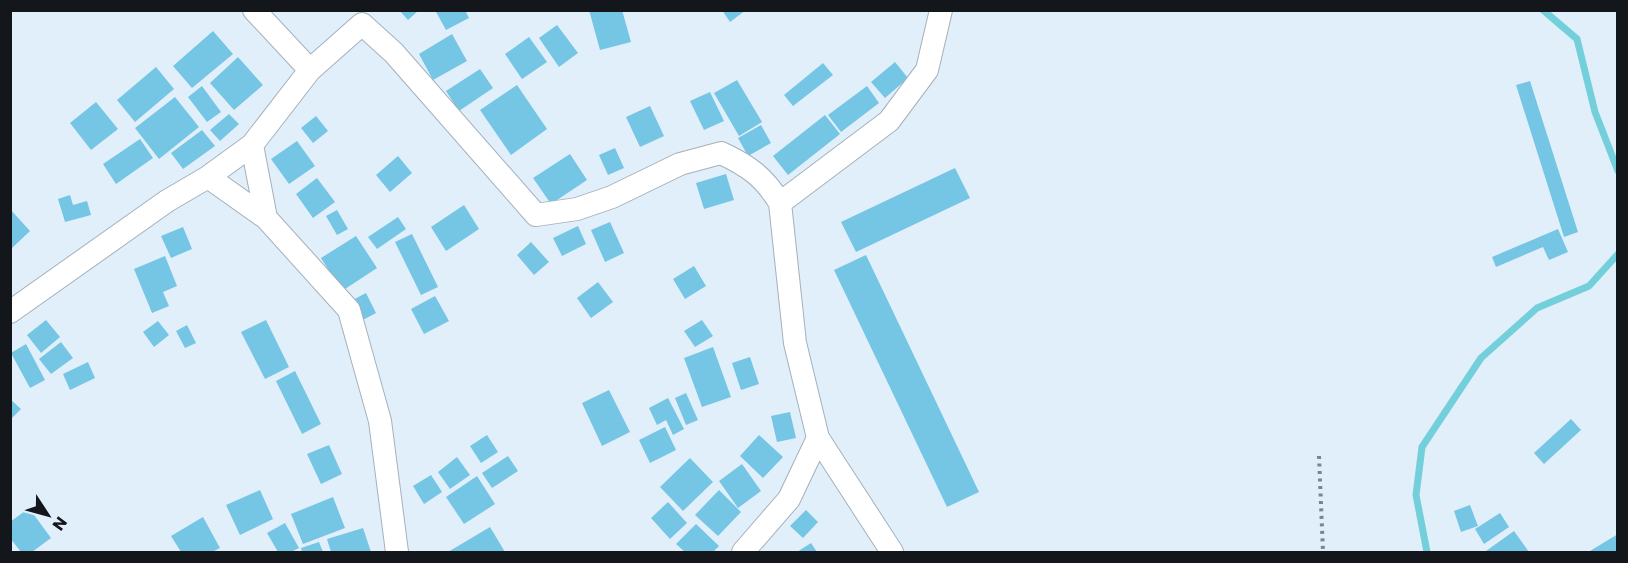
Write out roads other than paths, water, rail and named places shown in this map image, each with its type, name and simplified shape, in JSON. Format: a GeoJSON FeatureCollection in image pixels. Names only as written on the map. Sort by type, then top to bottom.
{"type":"FeatureCollection","features":[{"type":"Feature","properties":{"kind":"street"},"geometry":{"type":"LineString","coordinates":[[254,10],[310,70]]}},
{"type":"Feature","properties":{"kind":"street"},"geometry":{"type":"LineString","coordinates":[[780,204],[889,121],[927,70],[941,10]]}},
{"type":"Feature","properties":{"kind":"street"},"geometry":{"type":"LineString","coordinates":[[10,312],[167,201],[208,177],[252,145],[310,70],[369,17],[394,53],[473,146],[536,215],[577,209],[612,197],[680,164],[721,153],[744,164],[767,182],[780,204],[795,343],[818,438],[892,552]]}},
{"type":"Feature","properties":{"kind":"street"},"geometry":{"type":"LineString","coordinates":[[252,145],[266,218]]}},
{"type":"Feature","properties":{"kind":"street"},"geometry":{"type":"LineString","coordinates":[[208,177],[266,218],[349,310],[380,421],[397,552]]}},
{"type":"Feature","properties":{"kind":"street"},"geometry":{"type":"LineString","coordinates":[[742,552],[789,499],[818,438]]}},
{"type":"Feature","properties":{"kind":"waterway"},"geometry":{"type":"LineString","coordinates":[[1543,10],[1577,39],[1595,112],[1618,171]]}},
{"type":"Feature","properties":{"kind":"waterway"},"geometry":{"type":"LineString","coordinates":[[1427,552],[1416,495],[1422,447],[1481,358],[1537,308],[1589,286],[1618,254]]}}]}
